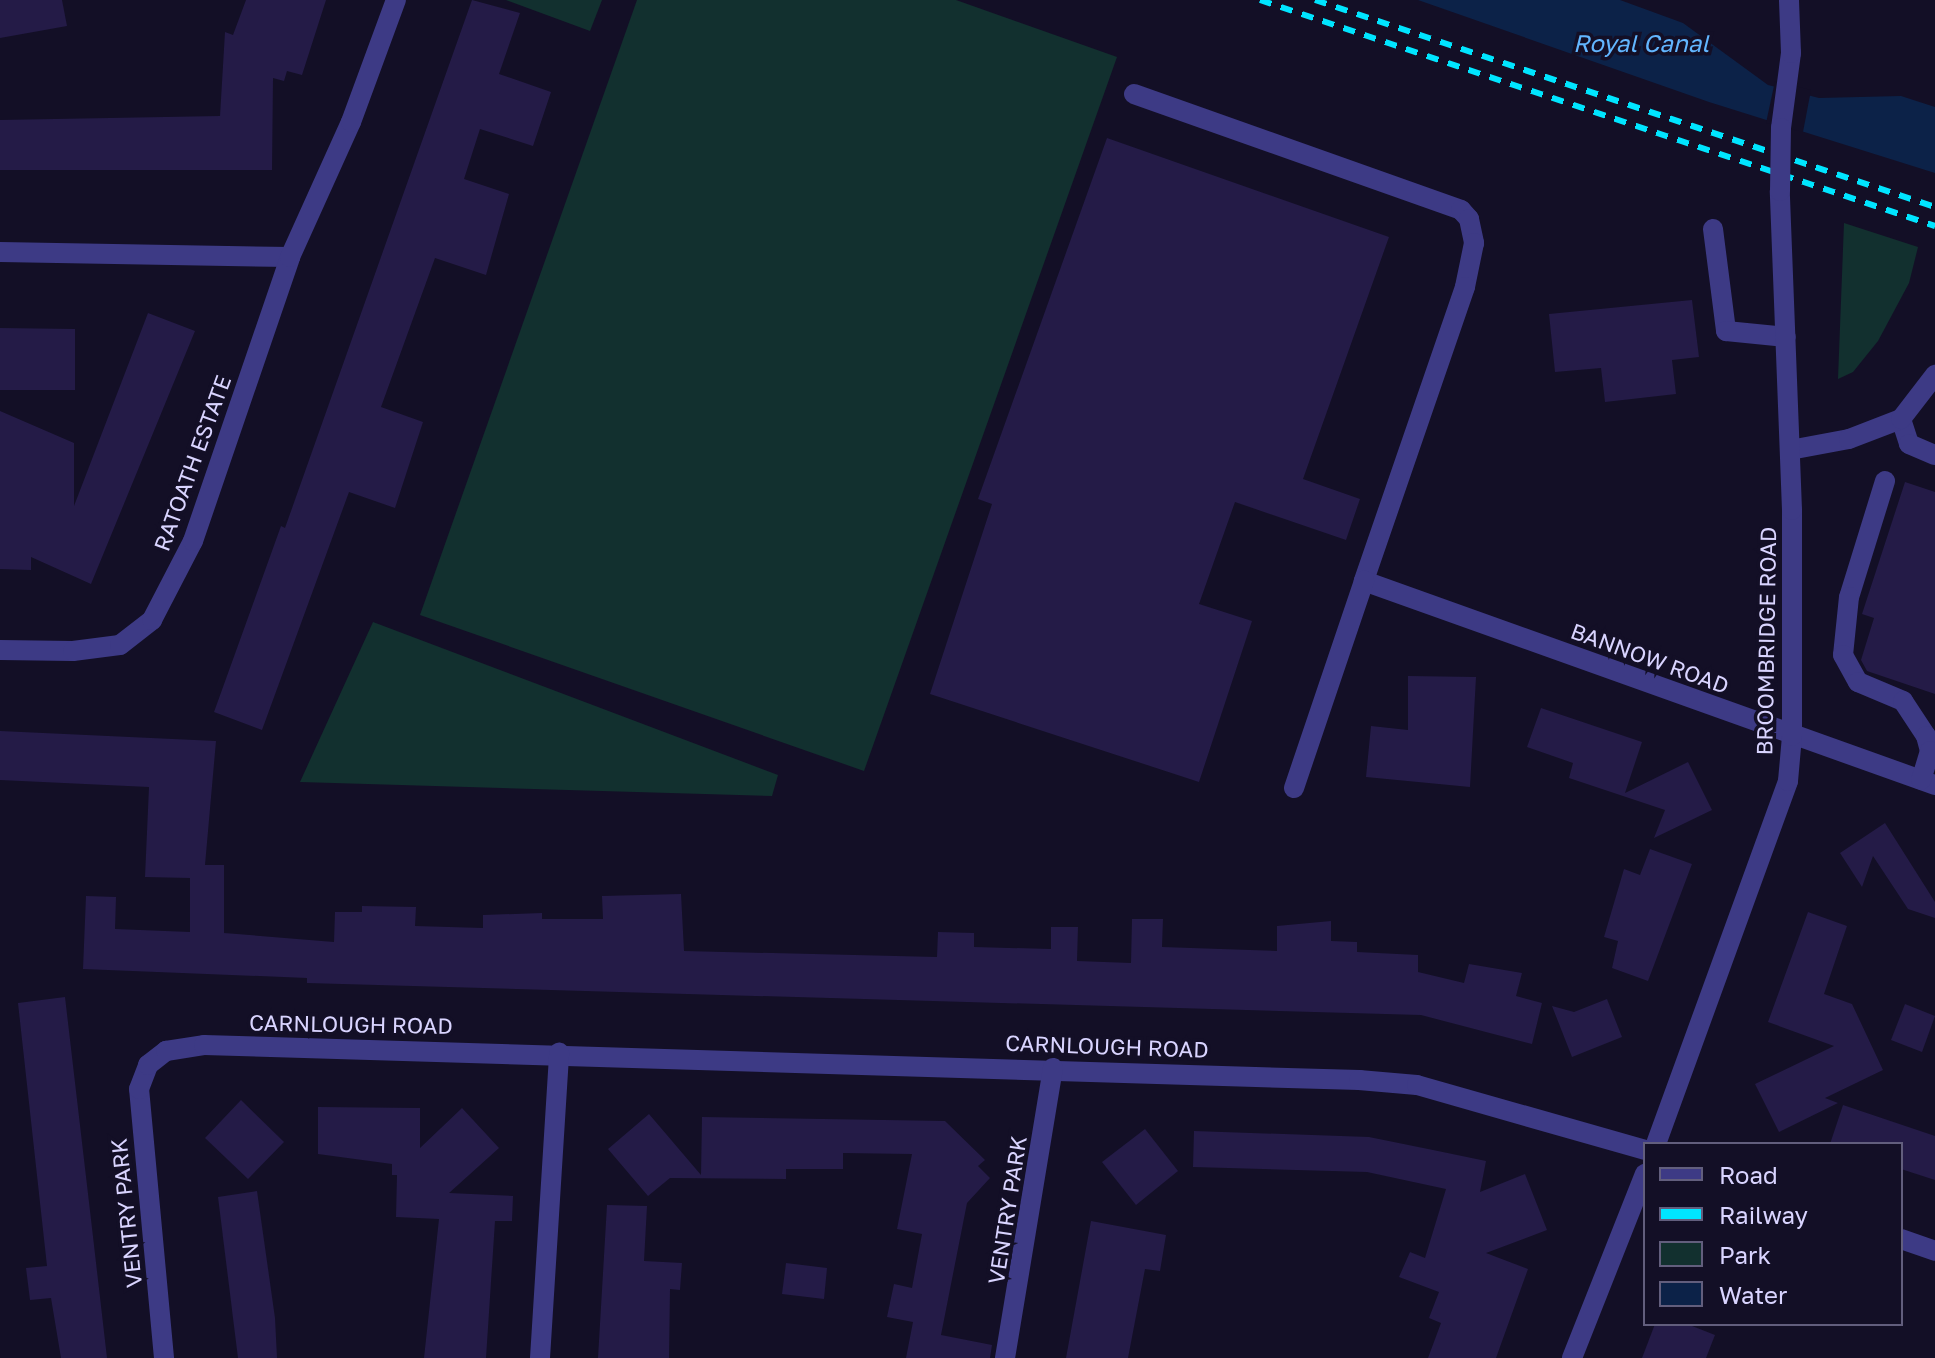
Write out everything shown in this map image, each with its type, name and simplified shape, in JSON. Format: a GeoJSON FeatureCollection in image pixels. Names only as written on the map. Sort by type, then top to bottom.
{"type":"FeatureCollection","features":[{"type":"Feature","properties":{"kind":"street","name":"RATOATH ESTATE"},"geometry":{"type":"LineString","coordinates":[[0,650],[73,651],[120,645],[152,620],[193,541],[290,257],[351,122],[396,0]]}},
{"type":"Feature","properties":{"kind":"street","name":"BROOMBRIDGE ROAD"},"geometry":{"type":"LineString","coordinates":[[1657,1142],[1788,781],[1792,736],[1790,450],[1780,202],[1781,128],[1791,53],[1789,0]]}},
{"type":"Feature","properties":{"kind":"street"},"geometry":{"type":"LineString","coordinates":[[1134,94],[1461,210],[1469,219],[1474,243],[1465,287],[1294,788]]}},
{"type":"Feature","properties":{"kind":"street"},"geometry":{"type":"LineString","coordinates":[[1713,229],[1726,331],[1786,337]]}},
{"type":"Feature","properties":{"kind":"street"},"geometry":{"type":"LineString","coordinates":[[0,252],[290,257]]}},
{"type":"Feature","properties":{"kind":"street"},"geometry":{"type":"LineString","coordinates":[[1790,450],[1849,439],[1901,419],[1935,375]]}},
{"type":"Feature","properties":{"kind":"street"},"geometry":{"type":"LineString","coordinates":[[1901,419],[1909,444],[1935,455]]}},
{"type":"Feature","properties":{"kind":"street"},"geometry":{"type":"LineString","coordinates":[[1885,481],[1849,597],[1843,655],[1858,682],[1903,701],[1926,736],[1930,751],[1928,782]]}},
{"type":"Feature","properties":{"kind":"street","name":"BANNOW ROAD"},"geometry":{"type":"LineString","coordinates":[[1364,581],[1928,782]]}},
{"type":"Feature","properties":{"kind":"street","name":"CARNLOUGH ROAD"},"geometry":{"type":"LineString","coordinates":[[148,1065],[166,1051],[204,1045],[1053,1068],[1417,1085],[1643,1149]]}},
{"type":"Feature","properties":{"kind":"street"},"geometry":{"type":"LineString","coordinates":[[540,1358],[559,1053]]}},
{"type":"Feature","properties":{"kind":"street","name":"VENTRY PARK"},"geometry":{"type":"LineString","coordinates":[[148,1065],[139,1089],[140,1110],[164,1358]]}},
{"type":"Feature","properties":{"kind":"street","name":"VENTRY PARK"},"geometry":{"type":"LineString","coordinates":[[1005,1358],[1053,1068]]}},
{"type":"Feature","properties":{"kind":"street"},"geometry":{"type":"LineString","coordinates":[[1572,1358],[1643,1179]]}},
{"type":"Feature","properties":{"kind":"street"},"geometry":{"type":"LineString","coordinates":[[1903,1240],[1935,1251]]}},
{"type":"Feature","properties":{"kind":"green space"},"geometry":{"type":"Polygon","coordinates":[[[506,0],[602,0],[590,31],[506,0]]]}},
{"type":"Feature","properties":{"kind":"green space"},"geometry":{"type":"Polygon","coordinates":[[[637,0],[956,0],[1117,57],[864,771],[420,615],[637,0]]]}},
{"type":"Feature","properties":{"kind":"green space"},"geometry":{"type":"Polygon","coordinates":[[[1844,223],[1918,247],[1909,283],[1878,341],[1853,372],[1838,379],[1844,223]]]}},
{"type":"Feature","properties":{"kind":"green space"},"geometry":{"type":"Polygon","coordinates":[[[373,622],[778,775],[772,796],[300,782],[373,622]]]}},
{"type":"Feature","properties":{"kind":"water","name":"Royal Canal"},"geometry":{"type":"Polygon","coordinates":[[[1418,0],[1620,0],[1683,23],[1768,85],[1819,98],[1901,96],[1935,107],[1935,173],[1709,102],[1418,0]]]}},
{"type":"Feature","properties":{"kind":"pier"},"geometry":{"type":"Polygon","coordinates":[[[1775,81],[1811,90],[1803,132],[1766,123],[1775,81]]]}},
{"type":"Feature","properties":{"kind":"building"},"geometry":{"type":"Polygon","coordinates":[[[0,0],[62,0],[67,26],[0,38],[0,0]]]}},
{"type":"Feature","properties":{"kind":"building"},"geometry":{"type":"Polygon","coordinates":[[[246,0],[326,0],[302,75],[287,71],[284,81],[273,78],[272,170],[0,170],[0,120],[220,116],[225,32],[233,35],[246,0]]]}},
{"type":"Feature","properties":{"kind":"building"},"geometry":{"type":"Polygon","coordinates":[[[472,0],[520,13],[499,74],[551,92],[533,146],[480,129],[464,179],[509,194],[486,275],[435,258],[381,407],[423,422],[395,508],[349,492],[262,730],[214,712],[281,526],[285,528],[472,0]]]}},
{"type":"Feature","properties":{"kind":"building"},"geometry":{"type":"Polygon","coordinates":[[[1107,138],[1389,237],[1303,479],[1360,499],[1346,540],[1235,502],[1199,604],[1252,621],[1199,782],[930,694],[992,504],[978,499],[1107,138]]]}},
{"type":"Feature","properties":{"kind":"building"},"geometry":{"type":"Polygon","coordinates":[[[1692,300],[1699,357],[1672,360],[1676,394],[1605,402],[1601,368],[1555,372],[1549,314],[1692,300]]]}},
{"type":"Feature","properties":{"kind":"building"},"geometry":{"type":"Polygon","coordinates":[[[148,313],[195,331],[91,584],[31,557],[31,570],[0,569],[0,411],[74,443],[74,506],[148,313]]]}},
{"type":"Feature","properties":{"kind":"building"},"geometry":{"type":"Polygon","coordinates":[[[0,328],[75,329],[75,390],[0,390],[0,328]]]}},
{"type":"Feature","properties":{"kind":"building"},"geometry":{"type":"Polygon","coordinates":[[[1905,482],[1935,492],[1935,694],[1867,671],[1861,660],[1874,618],[1862,614],[1905,482]]]}},
{"type":"Feature","properties":{"kind":"building"},"geometry":{"type":"Polygon","coordinates":[[[1408,676],[1476,677],[1470,787],[1366,777],[1371,726],[1408,730],[1408,676]]]}},
{"type":"Feature","properties":{"kind":"building"},"geometry":{"type":"Polygon","coordinates":[[[1541,708],[1642,742],[1625,793],[1688,762],[1712,810],[1654,838],[1665,810],[1569,778],[1573,763],[1527,747],[1541,708]]]}},
{"type":"Feature","properties":{"kind":"building"},"geometry":{"type":"Polygon","coordinates":[[[0,731],[216,741],[205,865],[224,865],[224,933],[334,942],[335,912],[362,912],[362,906],[416,907],[415,926],[483,928],[483,915],[542,913],[542,919],[603,919],[602,896],[681,894],[684,951],[937,957],[938,932],[974,933],[974,947],[1051,949],[1051,927],[1078,927],[1077,961],[1131,963],[1132,919],[1163,919],[1162,947],[1277,951],[1277,926],[1331,921],[1331,941],[1357,942],[1357,952],[1418,955],[1418,972],[1464,983],[1469,964],[1522,973],[1516,996],[1542,1003],[1532,1044],[1421,1015],[307,983],[307,978],[83,969],[86,896],[116,897],[115,929],[190,932],[190,878],[145,877],[149,787],[0,780],[0,731]]]}},
{"type":"Feature","properties":{"kind":"building"},"geometry":{"type":"Polygon","coordinates":[[[1885,823],[1935,902],[1935,918],[1908,909],[1873,856],[1862,887],[1840,853],[1885,823]]]}},
{"type":"Feature","properties":{"kind":"building"},"geometry":{"type":"Polygon","coordinates":[[[1650,849],[1692,864],[1648,981],[1612,968],[1618,941],[1604,937],[1624,869],[1640,875],[1650,849]]]}},
{"type":"Feature","properties":{"kind":"building"},"geometry":{"type":"Polygon","coordinates":[[[1808,912],[1847,926],[1824,994],[1852,1004],[1883,1070],[1825,1098],[1838,1103],[1779,1132],[1755,1084],[1834,1046],[1768,1022],[1808,912]]]}},
{"type":"Feature","properties":{"kind":"building"},"geometry":{"type":"Polygon","coordinates":[[[65,997],[107,1358],[61,1358],[51,1298],[30,1300],[26,1268],[47,1266],[18,1003],[65,997]]]}},
{"type":"Feature","properties":{"kind":"building"},"geometry":{"type":"Polygon","coordinates":[[[1607,999],[1622,1037],[1572,1057],[1552,1006],[1574,1012],[1607,999]]]}},
{"type":"Feature","properties":{"kind":"building"},"geometry":{"type":"Polygon","coordinates":[[[1905,1004],[1935,1016],[1922,1052],[1891,1040],[1905,1004]]]}},
{"type":"Feature","properties":{"kind":"building"},"geometry":{"type":"Polygon","coordinates":[[[241,1100],[284,1142],[248,1179],[205,1138],[241,1100]]]}},
{"type":"Feature","properties":{"kind":"building"},"geometry":{"type":"Polygon","coordinates":[[[1843,1105],[1935,1136],[1935,1180],[1903,1170],[1903,1142],[1831,1142],[1843,1105]]]}},
{"type":"Feature","properties":{"kind":"building"},"geometry":{"type":"Polygon","coordinates":[[[318,1107],[420,1108],[420,1148],[462,1108],[499,1148],[449,1193],[513,1196],[512,1221],[495,1221],[486,1358],[424,1358],[439,1219],[396,1217],[397,1175],[392,1175],[392,1164],[318,1154],[318,1107]]]}},
{"type":"Feature","properties":{"kind":"building"},"geometry":{"type":"Polygon","coordinates":[[[649,1114],[701,1175],[702,1117],[945,1121],[985,1160],[978,1166],[990,1178],[967,1203],[941,1335],[992,1345],[990,1358],[906,1358],[913,1322],[887,1317],[894,1284],[912,1288],[922,1234],[897,1229],[912,1154],[843,1153],[843,1169],[786,1169],[786,1179],[670,1178],[648,1196],[608,1149],[649,1114]]]}},
{"type":"Feature","properties":{"kind":"building"},"geometry":{"type":"Polygon","coordinates":[[[1145,1129],[1178,1171],[1136,1205],[1102,1162],[1145,1129]]]}},
{"type":"Feature","properties":{"kind":"building"},"geometry":{"type":"Polygon","coordinates":[[[1194,1131],[1369,1137],[1486,1161],[1480,1192],[1525,1174],[1547,1230],[1486,1253],[1528,1269],[1496,1358],[1428,1358],[1441,1323],[1429,1318],[1439,1292],[1399,1277],[1410,1252],[1425,1258],[1446,1189],[1367,1172],[1193,1167],[1194,1131]]]}},
{"type":"Feature","properties":{"kind":"building"},"geometry":{"type":"Polygon","coordinates":[[[257,1191],[275,1318],[277,1358],[238,1358],[218,1197],[257,1191]]]}},
{"type":"Feature","properties":{"kind":"building"},"geometry":{"type":"Polygon","coordinates":[[[607,1205],[647,1206],[644,1261],[682,1263],[680,1290],[670,1289],[669,1358],[598,1358],[607,1205]]]}},
{"type":"Feature","properties":{"kind":"building"},"geometry":{"type":"Polygon","coordinates":[[[1091,1221],[1166,1235],[1160,1271],[1145,1269],[1128,1358],[1066,1358],[1091,1221]]]}},
{"type":"Feature","properties":{"kind":"building"},"geometry":{"type":"Polygon","coordinates":[[[786,1263],[827,1268],[824,1299],[782,1294],[786,1263]]]}},
{"type":"Feature","properties":{"kind":"building"},"geometry":{"type":"Polygon","coordinates":[[[1654,1326],[1692,1326],[1715,1335],[1706,1358],[1642,1358],[1654,1326]]]}},
{"type":"Feature","properties":{"kind":"railway"},"geometry":{"type":"LineString","coordinates":[[1260,0],[1935,226]]}},
{"type":"Feature","properties":{"kind":"railway"},"geometry":{"type":"LineString","coordinates":[[1315,0],[1935,207]]}}]}
